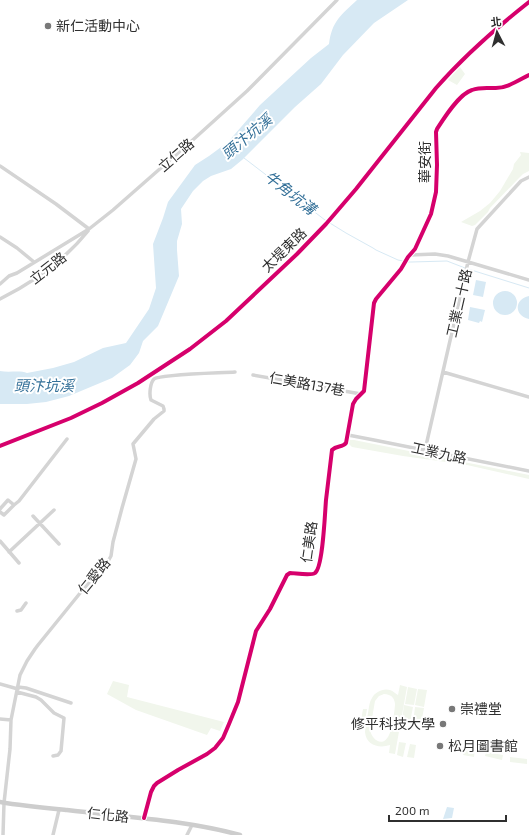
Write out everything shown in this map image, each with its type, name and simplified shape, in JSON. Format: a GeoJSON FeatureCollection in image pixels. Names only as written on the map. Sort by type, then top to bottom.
{"type":"FeatureCollection","features":[{"type":"Feature","properties":{"kind":"main road","name":"仁化路"},"geometry":{"type":"LineString","coordinates":[[2,802],[59,810],[144,818],[192,825],[240,835]]}},
{"type":"Feature","properties":{"kind":"street","name":"立仁路"},"geometry":{"type":"LineString","coordinates":[[90,229],[236,102],[337,0]]}},
{"type":"Feature","properties":{"kind":"street","name":"太堤東路"},"geometry":{"type":"LineString","coordinates":[[0,446],[71,418],[102,403],[190,349],[232,316],[326,224],[446,76],[478,45],[529,2]]}},
{"type":"Feature","properties":{"kind":"street","name":"華安街"},"geometry":{"type":"LineString","coordinates":[[361,394],[364,391],[374,303],[415,249],[431,214],[436,192],[438,164],[436,132],[439,126],[452,108],[468,92],[480,88],[503,87],[529,75]]}},
{"type":"Feature","properties":{"kind":"street"},"geometry":{"type":"LineString","coordinates":[[0,166],[90,229],[16,273],[8,276],[0,284]]}},
{"type":"Feature","properties":{"kind":"street","name":"工業二十路"},"geometry":{"type":"LineString","coordinates":[[425,450],[477,229],[521,181],[528,179]]}},
{"type":"Feature","properties":{"kind":"street","name":"立元路"},"geometry":{"type":"LineString","coordinates":[[0,299],[50,269],[75,246],[90,229]]}},
{"type":"Feature","properties":{"kind":"street"},"geometry":{"type":"LineString","coordinates":[[0,237],[17,248],[34,262]]}},
{"type":"Feature","properties":{"kind":"street"},"geometry":{"type":"LineString","coordinates":[[409,256],[448,256],[529,280]]}},
{"type":"Feature","properties":{"kind":"street","name":"仁愛路"},"geometry":{"type":"LineString","coordinates":[[3,835],[2,802],[10,749],[11,720],[20,675],[38,644],[85,587],[108,563],[136,459],[133,444],[154,419],[164,411],[163,406],[151,400],[150,397],[154,378],[235,372]]}},
{"type":"Feature","properties":{"kind":"street"},"geometry":{"type":"LineString","coordinates":[[443,372],[529,397]]}},
{"type":"Feature","properties":{"kind":"street","name":"仁美路137巷"},"geometry":{"type":"LineString","coordinates":[[253,375],[361,394]]}},
{"type":"Feature","properties":{"kind":"street"},"geometry":{"type":"LineString","coordinates":[[348,435],[354,404],[361,394]]}},
{"type":"Feature","properties":{"kind":"street","name":"工業九路"},"geometry":{"type":"LineString","coordinates":[[348,435],[529,471]]}},
{"type":"Feature","properties":{"kind":"street","name":"仁美路"},"geometry":{"type":"LineString","coordinates":[[144,818],[154,786],[178,770],[207,754],[215,748],[222,738],[238,702],[256,631],[270,609],[287,575],[290,573],[313,574],[316,572],[323,543],[324,513],[332,450],[335,447],[345,445],[348,435]]}},
{"type":"Feature","properties":{"kind":"street"},"geometry":{"type":"LineString","coordinates":[[14,505],[8,500],[0,510],[4,514],[19,501],[67,439]]}},
{"type":"Feature","properties":{"kind":"street"},"geometry":{"type":"LineString","coordinates":[[9,552],[54,510]]}},
{"type":"Feature","properties":{"kind":"street"},"geometry":{"type":"LineString","coordinates":[[32,516],[59,544]]}},
{"type":"Feature","properties":{"kind":"street"},"geometry":{"type":"LineString","coordinates":[[0,541],[19,563]]}},
{"type":"Feature","properties":{"kind":"street"},"geometry":{"type":"LineString","coordinates":[[18,610],[21,610],[26,603]]}},
{"type":"Feature","properties":{"kind":"street"},"geometry":{"type":"LineString","coordinates":[[0,684],[36,697],[54,713],[64,718],[61,751],[58,755],[53,756]]}},
{"type":"Feature","properties":{"kind":"street"},"geometry":{"type":"LineString","coordinates":[[17,689],[26,688],[71,703]]}},
{"type":"Feature","properties":{"kind":"street"},"geometry":{"type":"LineString","coordinates":[[0,719],[11,720]]}},
{"type":"Feature","properties":{"kind":"street"},"geometry":{"type":"LineString","coordinates":[[53,835],[59,810]]}},
{"type":"Feature","properties":{"kind":"street"},"geometry":{"type":"LineString","coordinates":[[187,835],[192,825]]}},
{"type":"Feature","properties":{"kind":"shaded area"},"geometry":{"type":"Polygon","coordinates":[[[460,67],[465,74],[457,85],[448,80],[460,67]]]}},
{"type":"Feature","properties":{"kind":"shaded area"},"geometry":{"type":"Polygon","coordinates":[[[520,152],[529,153],[529,171],[519,178],[475,225],[472,226],[461,222],[480,211],[490,203],[500,191],[513,169],[514,164],[521,155],[520,152]]]}},
{"type":"Feature","properties":{"kind":"shaded area"},"geometry":{"type":"Polygon","coordinates":[[[350,440],[529,475],[529,479],[467,465],[352,447],[349,444],[350,440]]]}},
{"type":"Feature","properties":{"kind":"shaded area"},"geometry":{"type":"Polygon","coordinates":[[[113,681],[129,685],[127,697],[224,722],[220,731],[211,728],[207,735],[136,710],[107,694],[113,681]]]}},
{"type":"Feature","properties":{"kind":"shaded area"},"geometry":{"type":"Polygon","coordinates":[[[400,685],[407,687],[395,754],[389,753],[390,745],[378,746],[370,743],[366,736],[365,730],[370,703],[373,696],[382,690],[391,690],[398,695],[400,685]],[[384,694],[379,696],[375,701],[370,730],[373,737],[381,742],[387,739],[390,733],[395,707],[393,698],[390,695],[384,694]]]}},
{"type":"Feature","properties":{"kind":"shaded area"},"geometry":{"type":"Polygon","coordinates":[[[408,687],[417,689],[414,705],[405,704],[408,687]]]}},
{"type":"Feature","properties":{"kind":"shaded area"},"geometry":{"type":"Polygon","coordinates":[[[418,689],[427,690],[424,707],[415,705],[418,689]]]}},
{"type":"Feature","properties":{"kind":"shaded area"},"geometry":{"type":"Polygon","coordinates":[[[404,705],[413,707],[410,723],[402,721],[404,705]]]}},
{"type":"Feature","properties":{"kind":"shaded area"},"geometry":{"type":"Polygon","coordinates":[[[415,707],[424,708],[421,724],[413,723],[415,707]]]}},
{"type":"Feature","properties":{"kind":"shaded area"},"geometry":{"type":"Polygon","coordinates":[[[363,709],[367,709],[364,727],[360,726],[363,709]]]}},
{"type":"Feature","properties":{"kind":"shaded area"},"geometry":{"type":"Polygon","coordinates":[[[399,742],[406,743],[403,757],[397,755],[399,742]]]}},
{"type":"Feature","properties":{"kind":"shaded area"},"geometry":{"type":"Polygon","coordinates":[[[410,744],[416,745],[414,758],[407,757],[410,744]]]}},
{"type":"Feature","properties":{"kind":"shaded area"},"geometry":{"type":"Polygon","coordinates":[[[465,746],[475,747],[474,757],[463,755],[465,746]]]}},
{"type":"Feature","properties":{"kind":"shaded area"},"geometry":{"type":"Polygon","coordinates":[[[486,752],[503,755],[502,760],[485,756],[486,752]]]}},
{"type":"Feature","properties":{"kind":"shaded area"},"geometry":{"type":"Polygon","coordinates":[[[510,757],[527,759],[527,764],[510,762],[510,757]]]}},
{"type":"Feature","properties":{"kind":"water","name":"頭汴坑溪"},"geometry":{"type":"Polygon","coordinates":[[[357,0],[408,0],[374,23],[343,55],[321,84],[295,107],[242,160],[231,169],[211,176],[203,181],[193,191],[181,209],[182,224],[177,241],[179,276],[158,326],[143,341],[139,353],[130,365],[112,378],[69,396],[46,402],[0,404],[0,371],[27,373],[53,368],[74,362],[103,348],[126,343],[149,309],[156,288],[153,244],[168,202],[195,165],[228,142],[260,105],[311,58],[329,44],[332,30],[338,19],[357,0]]]}},
{"type":"Feature","properties":{"kind":"water"},"geometry":{"type":"Polygon","coordinates":[[[476,280],[486,282],[483,297],[473,295],[476,280]]]}},
{"type":"Feature","properties":{"kind":"water"},"geometry":{"type":"Polygon","coordinates":[[[505,291],[513,295],[517,303],[513,311],[505,315],[497,311],[493,303],[497,295],[505,291]]]}},
{"type":"Feature","properties":{"kind":"water"},"geometry":{"type":"Polygon","coordinates":[[[529,296],[529,319],[521,315],[518,311],[518,304],[521,300],[529,296]]]}},
{"type":"Feature","properties":{"kind":"water"},"geometry":{"type":"Polygon","coordinates":[[[470,307],[485,310],[482,322],[480,321],[479,323],[468,320],[470,307]]]}},
{"type":"Feature","properties":{"kind":"water"},"geometry":{"type":"Polygon","coordinates":[[[447,807],[454,808],[452,818],[443,819],[447,807]]]}},
{"type":"Feature","properties":{"kind":"waterway","name":"牛角坑溝"},"geometry":{"type":"LineString","coordinates":[[244,158],[325,220],[376,250],[403,261]]}},
{"type":"Feature","properties":{"kind":"waterway","name":"牛角坑溝"},"geometry":{"type":"LineString","coordinates":[[406,262],[447,261],[465,268]]}},
{"type":"Feature","properties":{"kind":"waterway","name":"牛角坑溝"},"geometry":{"type":"LineString","coordinates":[[468,269],[529,288]]}},
{"type":"Feature","properties":{"kind":"cycle path"},"geometry":{"type":"LineString","coordinates":[[0,446],[71,418],[102,403],[138,383],[190,349],[226,321],[297,254],[326,224],[447,76],[504,22],[529,2]]}},
{"type":"Feature","properties":{"kind":"cycle path"},"geometry":{"type":"LineString","coordinates":[[144,818],[154,786],[178,770],[207,754],[215,748],[223,738],[238,702],[256,631],[270,609],[287,575],[290,573],[313,574],[318,569],[322,551],[332,450],[343,446],[346,443],[353,404],[364,391],[374,303],[415,249],[431,214],[436,192],[437,129],[452,107],[467,92],[478,88],[503,87],[529,75]]}},
{"type":"Feature","properties":{"kind":"place","name":"新仁活動中心"},"geometry":{"type":"Point","coordinates":[48,26]}},
{"type":"Feature","properties":{"kind":"place","name":"崇禮堂"},"geometry":{"type":"Point","coordinates":[452,709]}},
{"type":"Feature","properties":{"kind":"place","name":"修平科技大學"},"geometry":{"type":"Point","coordinates":[443,724]}},
{"type":"Feature","properties":{"kind":"place","name":"松月圖書館"},"geometry":{"type":"Point","coordinates":[440,746]}}]}
